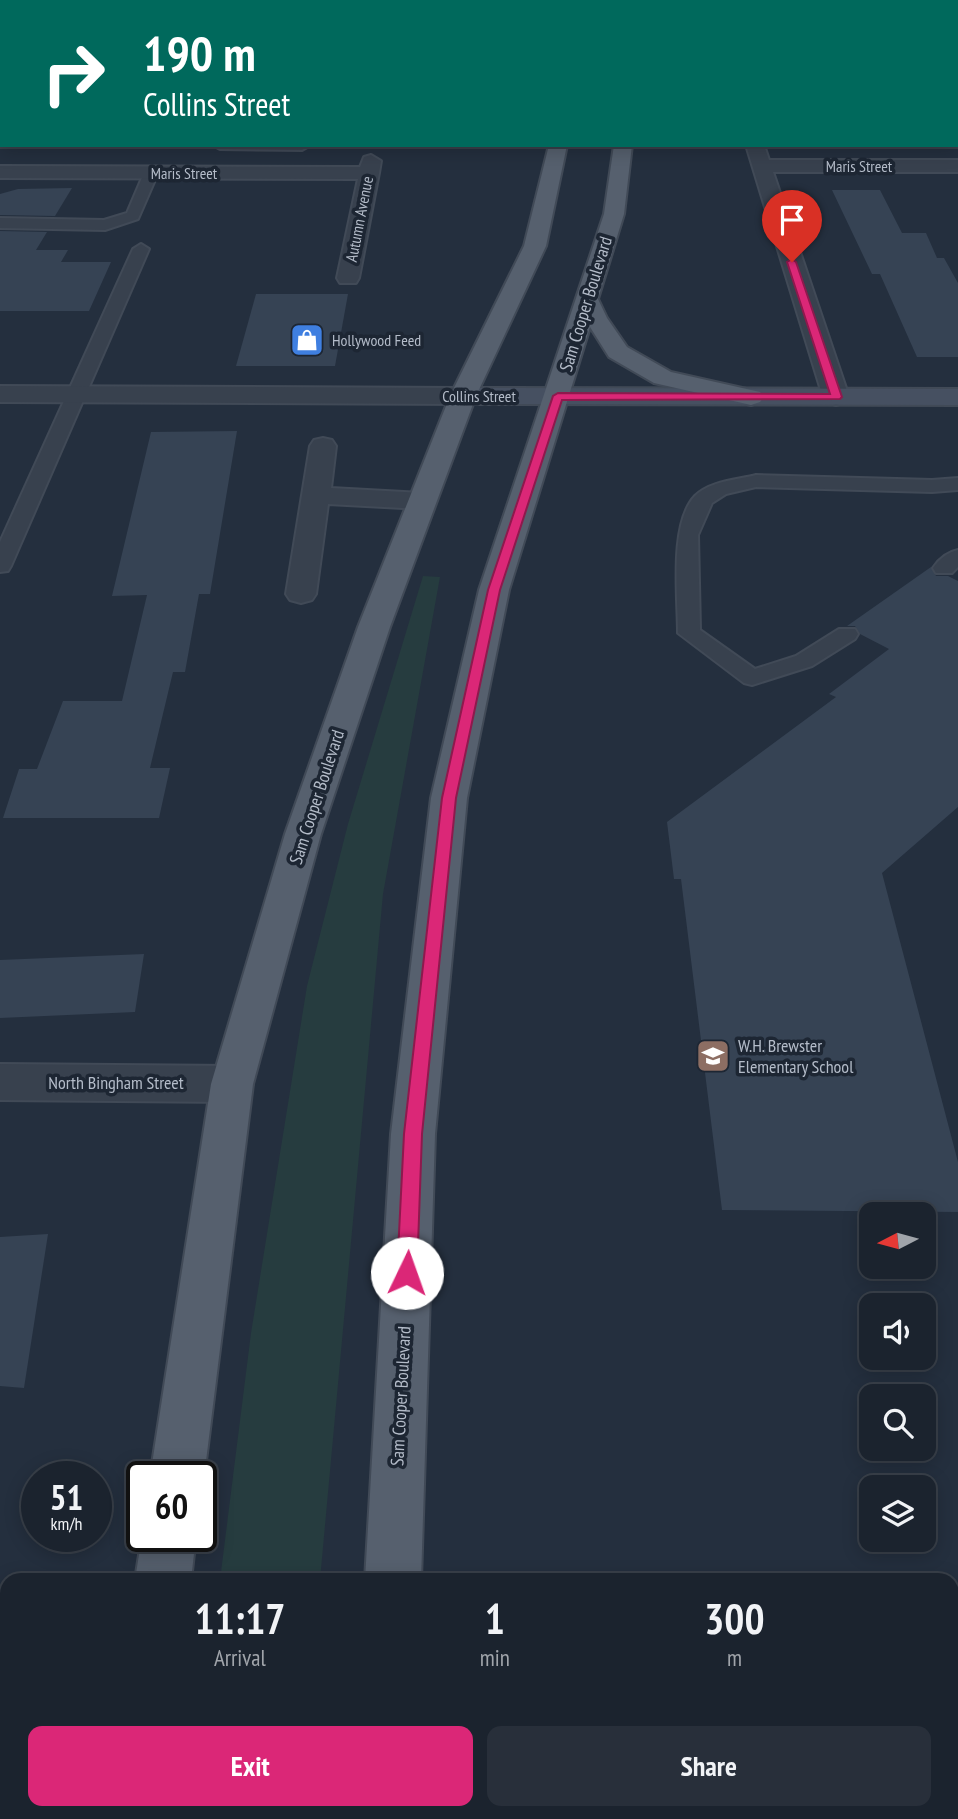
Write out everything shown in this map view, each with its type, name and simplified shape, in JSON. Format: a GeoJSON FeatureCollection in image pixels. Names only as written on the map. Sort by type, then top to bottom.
{"type":"FeatureCollection","features":[{"type":"Feature","properties":{"kind":"main road","name":"Sam Cooper Boulevard"},"geometry":{"type":"LineString","coordinates":[[179,1461],[232,1084],[303,834],[374,627],[463,396],[535,246],[558,147]]}},
{"type":"Feature","properties":{"kind":"main road","name":"Sam Cooper Boulevard"},"geometry":{"type":"LineString","coordinates":[[393,1573],[413,1134],[449,798],[494,590],[614,214],[623,147]]}},
{"type":"Feature","properties":{"kind":"main road"},"geometry":{"type":"LineString","coordinates":[[588,300],[595,318],[618,352],[663,378],[751,397]]}},
{"type":"Feature","properties":{"kind":"main road"},"geometry":{"type":"LineString","coordinates":[[164,1573],[167,1552]]}},
{"type":"Feature","properties":{"kind":"street","name":"Maris Street"},"geometry":{"type":"LineString","coordinates":[[757,155],[958,166]]}},
{"type":"Feature","properties":{"kind":"street"},"geometry":{"type":"LineString","coordinates":[[757,155],[836,397]]}},
{"type":"Feature","properties":{"kind":"street","name":"Maris Street"},"geometry":{"type":"LineString","coordinates":[[0,172],[151,173],[370,167]]}},
{"type":"Feature","properties":{"kind":"street","name":"Autumn Avenue"},"geometry":{"type":"LineString","coordinates":[[348,278],[370,167]]}},
{"type":"Feature","properties":{"kind":"street","name":"Collins Street"},"geometry":{"type":"LineString","coordinates":[[0,394],[958,397]]}},
{"type":"Feature","properties":{"kind":"street"},"geometry":{"type":"LineString","coordinates":[[301,593],[323,446]]}},
{"type":"Feature","properties":{"kind":"street"},"geometry":{"type":"LineString","coordinates":[[315,495],[422,501]]}},
{"type":"Feature","properties":{"kind":"street","name":"North Bingham Street"},"geometry":{"type":"LineString","coordinates":[[0,1082],[232,1084]]}},
{"type":"Feature","properties":{"kind":"lane"},"geometry":{"type":"LineString","coordinates":[[0,223],[105,225],[133,216],[151,173]]}},
{"type":"Feature","properties":{"kind":"lane"},"geometry":{"type":"LineString","coordinates":[[0,566],[141,248]]}},
{"type":"Feature","properties":{"kind":"lane"},"geometry":{"type":"LineString","coordinates":[[847,634],[804,661],[752,678],[689,633],[688,535],[703,500],[719,490],[756,481],[932,486],[958,484]]}},
{"type":"Feature","properties":{"kind":"green space"},"geometry":{"type":"Polygon","coordinates":[[[423,576],[440,577],[383,894],[321,1573],[221,1573],[251,1333],[307,986],[348,824],[423,576]]]}},
{"type":"Feature","properties":{"kind":"building"},"geometry":{"type":"Polygon","coordinates":[[[72,188],[55,216],[0,215],[0,194],[18,189],[72,188]]]}},
{"type":"Feature","properties":{"kind":"building"},"geometry":{"type":"Polygon","coordinates":[[[832,190],[880,190],[902,233],[926,233],[937,258],[944,258],[958,283],[958,357],[917,357],[880,274],[872,274],[832,190]]]}},
{"type":"Feature","properties":{"kind":"building"},"geometry":{"type":"Polygon","coordinates":[[[0,231],[47,232],[36,250],[68,250],[61,262],[111,262],[89,311],[0,311],[0,231]]]}},
{"type":"Feature","properties":{"kind":"building"},"geometry":{"type":"Polygon","coordinates":[[[256,294],[348,294],[335,366],[236,366],[256,294]]]}},
{"type":"Feature","properties":{"kind":"building"},"geometry":{"type":"Polygon","coordinates":[[[237,431],[210,594],[199,594],[185,672],[173,672],[150,768],[170,768],[159,818],[3,818],[19,769],[37,769],[63,701],[122,701],[147,595],[112,596],[151,432],[237,431]]]}},
{"type":"Feature","properties":{"kind":"building"},"geometry":{"type":"Polygon","coordinates":[[[931,567],[936,576],[948,576],[958,581],[958,807],[882,873],[958,1162],[958,1212],[936,1212],[936,1202],[859,1202],[859,1211],[722,1210],[681,879],[674,879],[667,822],[836,697],[829,694],[889,649],[860,634],[855,626],[847,626],[931,567]]]}},
{"type":"Feature","properties":{"kind":"building"},"geometry":{"type":"Polygon","coordinates":[[[144,954],[135,1012],[0,1018],[0,960],[144,954]]]}},
{"type":"Feature","properties":{"kind":"building"},"geometry":{"type":"Polygon","coordinates":[[[48,1234],[24,1388],[0,1386],[0,1237],[48,1234]]]}},
{"type":"Feature","properties":{"kind":"place","name":"Hollywood Feed"},"geometry":{"type":"Point","coordinates":[307,340]}},
{"type":"Feature","properties":{"kind":"place","name":"W.H. Brewster Elementary School"},"geometry":{"type":"Point","coordinates":[713,1056]}},
{"type":"Feature","properties":{"kind":"route"},"geometry":{"type":"LineString","coordinates":[[407,1273],[413,1134],[449,798],[494,590],[558,396],[836,397],[792,262]]}}]}
